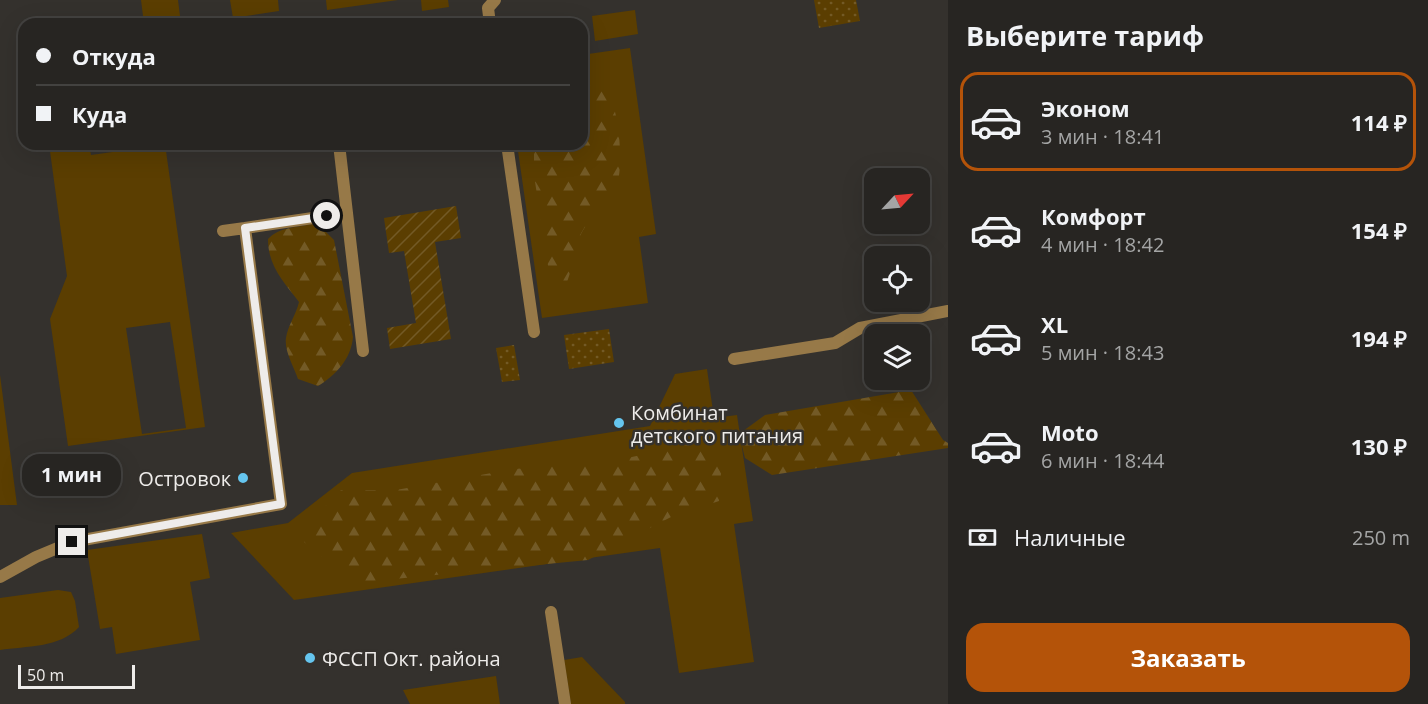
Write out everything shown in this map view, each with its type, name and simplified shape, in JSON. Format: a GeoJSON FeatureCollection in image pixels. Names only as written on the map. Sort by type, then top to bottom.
{"type":"FeatureCollection","features":[{"type":"Feature","properties":{"kind":"street"},"geometry":{"type":"LineString","coordinates":[[489,18],[488,8],[495,0]]}},
{"type":"Feature","properties":{"kind":"street"},"geometry":{"type":"LineString","coordinates":[[340,150],[363,351]]}},
{"type":"Feature","properties":{"kind":"street"},"geometry":{"type":"LineString","coordinates":[[508,150],[534,332]]}},
{"type":"Feature","properties":{"kind":"street"},"geometry":{"type":"LineString","coordinates":[[223,231],[347,213]]}},
{"type":"Feature","properties":{"kind":"street"},"geometry":{"type":"LineString","coordinates":[[0,577],[36,557],[72,542],[281,504],[245,228]]}},
{"type":"Feature","properties":{"kind":"street"},"geometry":{"type":"LineString","coordinates":[[734,359],[835,343],[860,328],[948,311]]}},
{"type":"Feature","properties":{"kind":"street"},"geometry":{"type":"LineString","coordinates":[[551,612],[565,704]]}},
{"type":"Feature","properties":{"kind":"green space"},"geometry":{"type":"Polygon","coordinates":[[[141,0],[178,0],[180,18],[143,18],[141,0]]]}},
{"type":"Feature","properties":{"kind":"green space"},"geometry":{"type":"Polygon","coordinates":[[[230,0],[278,0],[279,11],[233,18],[230,0]]]}},
{"type":"Feature","properties":{"kind":"green space"},"geometry":{"type":"Polygon","coordinates":[[[326,0],[398,0],[327,10],[326,0]]]}},
{"type":"Feature","properties":{"kind":"green space"},"geometry":{"type":"Polygon","coordinates":[[[421,0],[448,0],[449,7],[422,11],[421,0]]]}},
{"type":"Feature","properties":{"kind":"green space"},"geometry":{"type":"Polygon","coordinates":[[[814,0],[856,0],[860,21],[819,28],[814,0]]]}},
{"type":"Feature","properties":{"kind":"green space"},"geometry":{"type":"Polygon","coordinates":[[[635,10],[638,34],[595,41],[592,16],[635,10]]]}},
{"type":"Feature","properties":{"kind":"green space"},"geometry":{"type":"Polygon","coordinates":[[[630,48],[656,234],[639,237],[648,303],[542,318],[518,150],[588,150],[588,54],[630,48]]]}},
{"type":"Feature","properties":{"kind":"green space"},"geometry":{"type":"Polygon","coordinates":[[[598,81],[611,99],[616,114],[620,146],[619,175],[614,192],[581,234],[567,282],[558,287],[550,277],[547,260],[534,175],[534,150],[588,150],[588,84],[598,81]]]}},
{"type":"Feature","properties":{"kind":"green space"},"geometry":{"type":"Polygon","coordinates":[[[50,150],[90,150],[91,155],[127,150],[166,150],[205,427],[68,446],[50,319],[67,276],[50,150]],[[170,322],[126,328],[142,434],[186,428],[170,322]]]}},
{"type":"Feature","properties":{"kind":"green space"},"geometry":{"type":"Polygon","coordinates":[[[456,206],[461,238],[435,242],[451,339],[390,349],[387,328],[416,323],[404,251],[389,253],[384,218],[456,206]]]}},
{"type":"Feature","properties":{"kind":"green space"},"geometry":{"type":"Polygon","coordinates":[[[313,224],[323,229],[334,240],[353,337],[352,345],[342,366],[318,386],[298,379],[288,354],[287,333],[299,302],[274,265],[268,239],[283,230],[313,224]]]}},
{"type":"Feature","properties":{"kind":"green space"},"geometry":{"type":"Polygon","coordinates":[[[609,329],[614,362],[569,369],[564,335],[609,329]]]}},
{"type":"Feature","properties":{"kind":"green space"},"geometry":{"type":"Polygon","coordinates":[[[514,345],[520,380],[502,382],[496,348],[514,345]]]}},
{"type":"Feature","properties":{"kind":"green space"},"geometry":{"type":"Polygon","coordinates":[[[707,369],[714,418],[737,415],[753,521],[734,524],[754,662],[679,673],[660,548],[294,600],[231,533],[288,523],[352,473],[650,426],[675,374],[707,369]]]}},
{"type":"Feature","properties":{"kind":"green space"},"geometry":{"type":"Polygon","coordinates":[[[0,375],[17,505],[0,505],[0,375]]]}},
{"type":"Feature","properties":{"kind":"green space"},"geometry":{"type":"Polygon","coordinates":[[[911,390],[943,440],[948,443],[948,448],[772,475],[745,458],[739,434],[765,415],[911,390]]]}},
{"type":"Feature","properties":{"kind":"green space"},"geometry":{"type":"Polygon","coordinates":[[[706,441],[721,473],[719,501],[671,517],[588,560],[353,583],[297,536],[341,490],[396,490],[514,469],[604,463],[706,441]]]}},
{"type":"Feature","properties":{"kind":"green space"},"geometry":{"type":"Polygon","coordinates":[[[202,534],[210,578],[190,582],[200,640],[116,654],[112,627],[100,629],[87,550],[202,534]]]}},
{"type":"Feature","properties":{"kind":"green space"},"geometry":{"type":"Polygon","coordinates":[[[58,590],[71,592],[75,601],[79,627],[71,634],[53,642],[0,650],[0,598],[58,590]]]}},
{"type":"Feature","properties":{"kind":"green space"},"geometry":{"type":"Polygon","coordinates":[[[582,657],[625,704],[571,704],[564,660],[582,657]]]}},
{"type":"Feature","properties":{"kind":"green space"},"geometry":{"type":"Polygon","coordinates":[[[496,676],[500,704],[410,704],[403,690],[496,676]]]}},
{"type":"Feature","properties":{"kind":"place","name":"Комбинат детского питания"},"geometry":{"type":"Point","coordinates":[619,423]}},
{"type":"Feature","properties":{"kind":"place","name":"Островок"},"geometry":{"type":"Point","coordinates":[243,478]}},
{"type":"Feature","properties":{"kind":"place","name":"ФССП Окт. района"},"geometry":{"type":"Point","coordinates":[310,658]}},
{"type":"Feature","properties":{"kind":"route"},"geometry":{"type":"LineString","coordinates":[[72,542],[281,504],[245,228],[327,216]]}}]}
